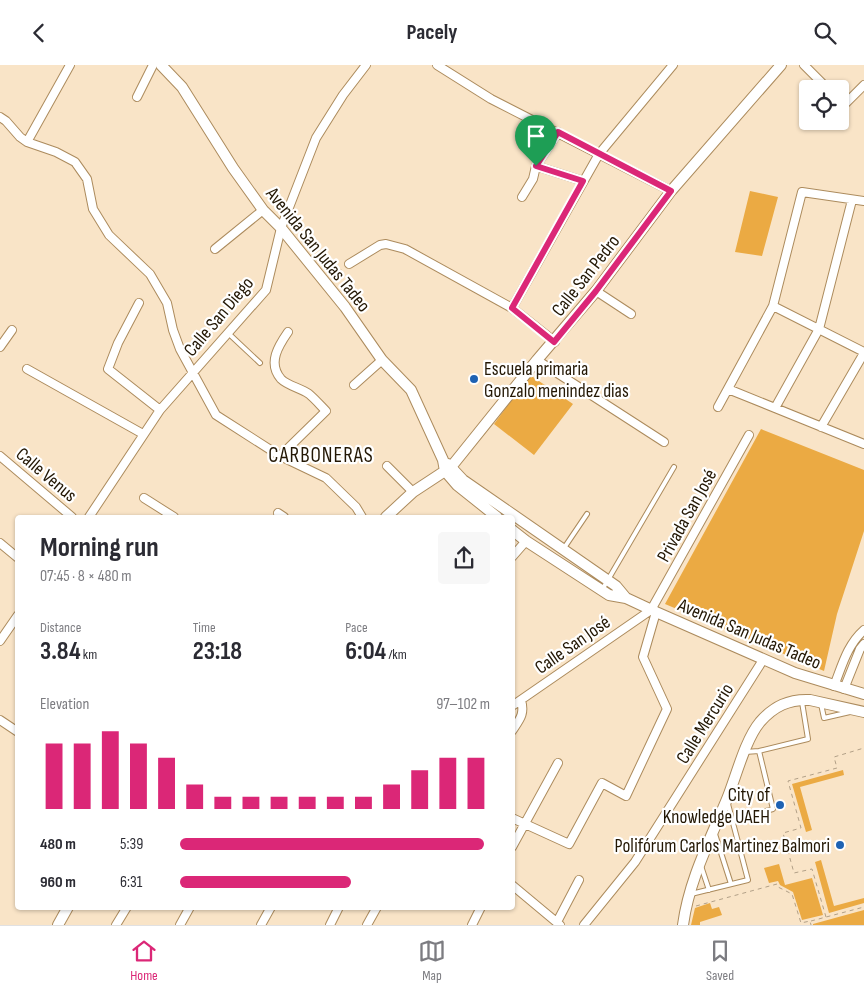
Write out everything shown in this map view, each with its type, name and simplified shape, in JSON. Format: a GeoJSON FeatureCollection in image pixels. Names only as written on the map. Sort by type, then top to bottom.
{"type":"FeatureCollection","features":[{"type":"Feature","properties":{"kind":"street"},"geometry":{"type":"LineString","coordinates":[[27,142],[70,65]]}},
{"type":"Feature","properties":{"kind":"street"},"geometry":{"type":"LineString","coordinates":[[137,97],[153,65]]}},
{"type":"Feature","properties":{"kind":"street","name":"Calle San Diego"},"geometry":{"type":"LineString","coordinates":[[91,515],[160,410],[266,290],[281,228],[316,138],[343,95],[366,65]]}},
{"type":"Feature","properties":{"kind":"street"},"geometry":{"type":"LineString","coordinates":[[437,65],[491,99],[671,191]]}},
{"type":"Feature","properties":{"kind":"street"},"geometry":{"type":"LineString","coordinates":[[512,308],[599,154],[674,65]]}},
{"type":"Feature","properties":{"kind":"street","name":"Calle San Pedro"},"geometry":{"type":"LineString","coordinates":[[388,515],[412,492],[446,466],[596,291],[671,191],[781,65]]}},
{"type":"Feature","properties":{"kind":"street"},"geometry":{"type":"LineString","coordinates":[[804,65],[819,80]]}},
{"type":"Feature","properties":{"kind":"street","name":"Avenida San Judas Tadeo"},"geometry":{"type":"LineString","coordinates":[[165,67],[182,87],[233,168],[263,210],[281,228],[345,307],[382,360],[411,390],[446,466],[457,485],[494,515]]}},
{"type":"Feature","properties":{"kind":"street"},"geometry":{"type":"LineString","coordinates":[[849,97],[864,85]]}},
{"type":"Feature","properties":{"kind":"street"},"geometry":{"type":"LineString","coordinates":[[0,129],[3,119],[27,142],[56,152],[75,162],[87,179],[93,209],[109,235],[150,274],[168,303],[175,336],[192,373],[216,415],[280,455],[326,478],[356,507],[361,515]]}},
{"type":"Feature","properties":{"kind":"street"},"geometry":{"type":"LineString","coordinates":[[522,197],[533,179],[536,166],[558,132]]}},
{"type":"Feature","properties":{"kind":"street"},"geometry":{"type":"LineString","coordinates":[[536,166],[583,181]]}},
{"type":"Feature","properties":{"kind":"street"},"geometry":{"type":"LineString","coordinates":[[718,407],[773,305],[802,192],[864,201]]}},
{"type":"Feature","properties":{"kind":"street"},"geometry":{"type":"LineString","coordinates":[[775,408],[819,329],[852,200]]}},
{"type":"Feature","properties":{"kind":"street"},"geometry":{"type":"LineString","coordinates":[[215,249],[263,210]]}},
{"type":"Feature","properties":{"kind":"street"},"geometry":{"type":"LineString","coordinates":[[350,265],[380,245],[386,244],[404,249],[512,308],[554,342]]}},
{"type":"Feature","properties":{"kind":"street"},"geometry":{"type":"LineString","coordinates":[[596,291],[632,314]]}},
{"type":"Feature","properties":{"kind":"street"},"geometry":{"type":"LineString","coordinates":[[139,303],[118,343],[108,369],[160,410]]}},
{"type":"Feature","properties":{"kind":"street"},"geometry":{"type":"LineString","coordinates":[[773,305],[864,352],[821,427]]}},
{"type":"Feature","properties":{"kind":"street"},"geometry":{"type":"LineString","coordinates":[[0,347],[12,329]]}},
{"type":"Feature","properties":{"kind":"street"},"geometry":{"type":"LineString","coordinates":[[280,455],[326,411],[309,394],[282,379],[277,371],[275,362],[276,349],[288,332]]}},
{"type":"Feature","properties":{"kind":"street"},"geometry":{"type":"LineString","coordinates":[[354,385],[382,360]]}},
{"type":"Feature","properties":{"kind":"street"},"geometry":{"type":"LineString","coordinates":[[537,361],[664,442]]}},
{"type":"Feature","properties":{"kind":"street"},"geometry":{"type":"LineString","coordinates":[[27,369],[143,434]]}},
{"type":"Feature","properties":{"kind":"street"},"geometry":{"type":"LineString","coordinates":[[728,389],[864,444]]}},
{"type":"Feature","properties":{"kind":"street","name":"Privada San José"},"geometry":{"type":"LineString","coordinates":[[653,611],[749,435]]}},
{"type":"Feature","properties":{"kind":"street","name":"Calle Venus"},"geometry":{"type":"LineString","coordinates":[[0,456],[70,515]]}},
{"type":"Feature","properties":{"kind":"street"},"geometry":{"type":"LineString","coordinates":[[387,465],[412,492]]}},
{"type":"Feature","properties":{"kind":"street","name":"Avenida San Judas Tadeo"},"geometry":{"type":"LineString","coordinates":[[446,466],[513,515]]}},
{"type":"Feature","properties":{"kind":"street"},"geometry":{"type":"LineString","coordinates":[[144,498],[171,515]]}},
{"type":"Feature","properties":{"kind":"street","name":"Avenida San Judas Tadeo"},"geometry":{"type":"LineString","coordinates":[[515,516],[616,586],[626,597],[653,611],[763,660],[864,694]]}},
{"type":"Feature","properties":{"kind":"street","name":"Avenida San Judas Tadeo"},"geometry":{"type":"LineString","coordinates":[[515,532],[601,591],[609,595],[626,597]]}},
{"type":"Feature","properties":{"kind":"street"},"geometry":{"type":"LineString","coordinates":[[515,554],[526,541]]}},
{"type":"Feature","properties":{"kind":"street"},"geometry":{"type":"LineString","coordinates":[[0,543],[15,556]]}},
{"type":"Feature","properties":{"kind":"street"},"geometry":{"type":"LineString","coordinates":[[515,818],[569,844],[602,783],[626,796],[667,709],[643,657],[653,611]]}},
{"type":"Feature","properties":{"kind":"street","name":"Calle San José"},"geometry":{"type":"LineString","coordinates":[[515,704],[653,611]]}},
{"type":"Feature","properties":{"kind":"street"},"geometry":{"type":"LineString","coordinates":[[0,641],[15,619]]}},
{"type":"Feature","properties":{"kind":"street"},"geometry":{"type":"LineString","coordinates":[[839,687],[850,646],[864,630]]}},
{"type":"Feature","properties":{"kind":"street"},"geometry":{"type":"LineString","coordinates":[[839,687],[864,644]]}},
{"type":"Feature","properties":{"kind":"street","name":"Calle Mercurio"},"geometry":{"type":"LineString","coordinates":[[584,925],[635,862],[763,660]]}},
{"type":"Feature","properties":{"kind":"street"},"geometry":{"type":"LineString","coordinates":[[683,925],[689,895],[700,863],[745,752],[759,723],[776,706],[801,699],[860,712]]}},
{"type":"Feature","properties":{"kind":"street"},"geometry":{"type":"LineString","coordinates":[[515,726],[524,709],[521,700]]}},
{"type":"Feature","properties":{"kind":"street"},"geometry":{"type":"LineString","coordinates":[[0,720],[15,730]]}},
{"type":"Feature","properties":{"kind":"street"},"geometry":{"type":"LineString","coordinates":[[515,842],[558,763]]}},
{"type":"Feature","properties":{"kind":"street"},"geometry":{"type":"LineString","coordinates":[[515,887],[559,924],[579,880]]}},
{"type":"Feature","properties":{"kind":"street"},"geometry":{"type":"LineString","coordinates":[[58,925],[66,910]]}},
{"type":"Feature","properties":{"kind":"street"},"geometry":{"type":"LineString","coordinates":[[116,925],[125,910]]}},
{"type":"Feature","properties":{"kind":"street"},"geometry":{"type":"LineString","coordinates":[[180,925],[188,910]]}},
{"type":"Feature","properties":{"kind":"street"},"geometry":{"type":"LineString","coordinates":[[261,925],[268,910]]}},
{"type":"Feature","properties":{"kind":"street"},"geometry":{"type":"LineString","coordinates":[[330,925],[338,910]]}},
{"type":"Feature","properties":{"kind":"street"},"geometry":{"type":"LineString","coordinates":[[367,925],[374,910]]}},
{"type":"Feature","properties":{"kind":"street"},"geometry":{"type":"LineString","coordinates":[[472,925],[480,910]]}},
{"type":"Feature","properties":{"kind":"lane"},"geometry":{"type":"LineString","coordinates":[[228,333],[260,363]]}},
{"type":"Feature","properties":{"kind":"lane"},"geometry":{"type":"LineString","coordinates":[[601,591],[674,467]]}},
{"type":"Feature","properties":{"kind":"lane"},"geometry":{"type":"LineString","coordinates":[[563,550],[587,514]]}},
{"type":"Feature","properties":{"kind":"lane"},"geometry":{"type":"LineString","coordinates":[[745,752],[758,751],[808,739],[801,699]]}},
{"type":"Feature","properties":{"kind":"lane"},"geometry":{"type":"LineString","coordinates":[[733,819],[773,809],[758,751]]}},
{"type":"Feature","properties":{"kind":"lane"},"geometry":{"type":"LineString","coordinates":[[689,895],[748,880],[727,799]]}},
{"type":"Feature","properties":{"kind":"lane"},"geometry":{"type":"LineString","coordinates":[[714,829],[731,884]]}},
{"type":"Feature","properties":{"kind":"lane"},"geometry":{"type":"LineString","coordinates":[[700,863],[709,890]]}},
{"type":"Feature","properties":{"kind":"path"},"geometry":{"type":"LineString","coordinates":[[324,281],[350,265]]}},
{"type":"Feature","properties":{"kind":"path"},"geometry":{"type":"LineString","coordinates":[[826,917],[812,869],[794,873],[783,833],[801,827],[788,781],[837,768],[834,757],[864,748]]}},
{"type":"Feature","properties":{"kind":"path"},"geometry":{"type":"LineString","coordinates":[[694,906],[777,884],[778,887],[792,894],[801,923],[864,907]]}},
{"type":"Feature","properties":{"kind":"path"},"geometry":{"type":"LineString","coordinates":[[810,921],[811,925]]}},
{"type":"Feature","properties":{"kind":"shaded area"},"geometry":{"type":"Polygon","coordinates":[[[750,191],[778,197],[762,256],[735,252],[750,191]]]}},
{"type":"Feature","properties":{"kind":"shaded area"},"geometry":{"type":"Polygon","coordinates":[[[530,375],[573,404],[534,455],[494,424],[530,375]]]}},
{"type":"Feature","properties":{"kind":"shaded area"},"geometry":{"type":"Polygon","coordinates":[[[761,429],[864,470],[864,531],[837,614],[824,671],[665,604],[761,429]]]}},
{"type":"Feature","properties":{"kind":"shaded area"},"geometry":{"type":"Polygon","coordinates":[[[843,770],[844,775],[800,787],[812,830],[806,832],[792,784],[843,770]]]}},
{"type":"Feature","properties":{"kind":"shaded area"},"geometry":{"type":"Polygon","coordinates":[[[821,860],[834,906],[864,898],[864,903],[829,913],[815,862],[821,860]]]}},
{"type":"Feature","properties":{"kind":"shaded area"},"geometry":{"type":"Polygon","coordinates":[[[779,864],[785,885],[812,878],[823,915],[802,920],[793,892],[780,885],[778,881],[769,883],[764,868],[779,864]]]}},
{"type":"Feature","properties":{"kind":"shaded area"},"geometry":{"type":"Polygon","coordinates":[[[710,903],[712,909],[719,907],[722,915],[700,922],[700,925],[691,925],[695,908],[710,903]]]}},
{"type":"Feature","properties":{"kind":"shaded area"},"geometry":{"type":"Polygon","coordinates":[[[864,910],[864,925],[813,925],[813,924],[864,910]]]}},
{"type":"Feature","properties":{"kind":"place","name":"Escuela primaria Gonzalo menindez dias"},"geometry":{"type":"Point","coordinates":[474,379]}},
{"type":"Feature","properties":{"kind":"place","name":"City of Knowledge UAEH"},"geometry":{"type":"Point","coordinates":[780,805]}},
{"type":"Feature","properties":{"kind":"place","name":"Polifórum Carlos Martinez Balmori"},"geometry":{"type":"Point","coordinates":[840,845]}},
{"type":"Feature","properties":{"kind":"district","name":"CARBONERAS"},"geometry":{"type":"Point","coordinates":[321,455]}},
{"type":"Feature","properties":{"kind":"route"},"geometry":{"type":"LineString","coordinates":[[558,132],[671,191],[596,291],[554,342],[512,308],[583,181],[536,166],[558,132]]}}]}
